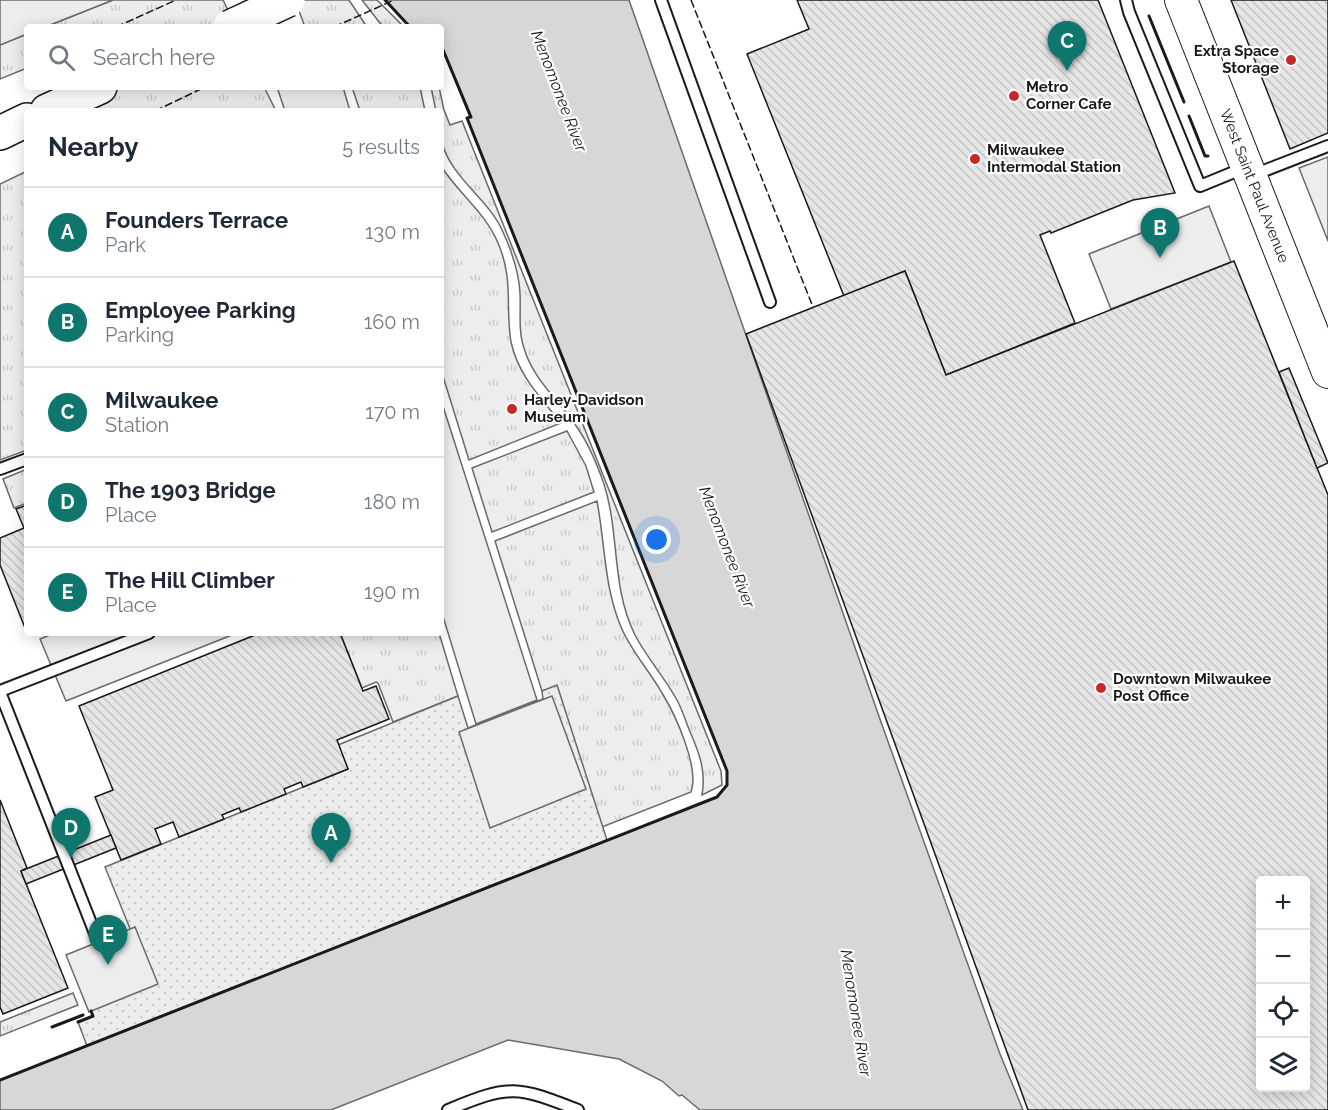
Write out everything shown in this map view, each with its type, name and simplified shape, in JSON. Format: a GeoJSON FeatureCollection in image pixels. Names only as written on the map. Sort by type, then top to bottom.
{"type":"FeatureCollection","features":[{"type":"Feature","properties":{"kind":"main road"},"geometry":{"type":"LineString","coordinates":[[236,24],[288,0]]}},
{"type":"Feature","properties":{"kind":"main road"},"geometry":{"type":"LineString","coordinates":[[54,108],[90,92]]}},
{"type":"Feature","properties":{"kind":"main road"},"geometry":{"type":"LineString","coordinates":[[0,132],[24,121]]}},
{"type":"Feature","properties":{"kind":"street","name":"West Saint Paul Avenue"},"geometry":{"type":"LineString","coordinates":[[1181,0],[1328,372]]}},
{"type":"Feature","properties":{"kind":"lane"},"geometry":{"type":"LineString","coordinates":[[661,0],[770,302]]}},
{"type":"Feature","properties":{"kind":"lane"},"geometry":{"type":"LineString","coordinates":[[1126,0],[1200,186],[1328,146]]}},
{"type":"Feature","properties":{"kind":"lane"},"geometry":{"type":"LineString","coordinates":[[0,469],[24,460]]}},
{"type":"Feature","properties":{"kind":"lane"},"geometry":{"type":"LineString","coordinates":[[98,941],[0,692],[141,636]]}},
{"type":"Feature","properties":{"kind":"lane"},"geometry":{"type":"LineString","coordinates":[[448,1110],[486,1094],[514,1090],[536,1094],[578,1110]]}},
{"type":"Feature","properties":{"kind":"green space"},"geometry":{"type":"Polygon","coordinates":[[[113,0],[223,0],[235,24],[53,24],[113,0]]]}},
{"type":"Feature","properties":{"kind":"green space"},"geometry":{"type":"Polygon","coordinates":[[[295,0],[349,0],[365,24],[304,24],[295,0]]]}},
{"type":"Feature","properties":{"kind":"green space"},"geometry":{"type":"Polygon","coordinates":[[[362,0],[377,0],[401,24],[381,24],[362,0]]]}},
{"type":"Feature","properties":{"kind":"green space"},"geometry":{"type":"Polygon","coordinates":[[[24,35],[24,69],[0,79],[0,45],[24,35]]]}},
{"type":"Feature","properties":{"kind":"green space"},"geometry":{"type":"Polygon","coordinates":[[[86,90],[266,90],[274,108],[95,108],[86,90]]]}},
{"type":"Feature","properties":{"kind":"green space"},"geometry":{"type":"Polygon","coordinates":[[[353,90],[421,90],[424,108],[359,108],[353,90]]]}},
{"type":"Feature","properties":{"kind":"green space"},"geometry":{"type":"Polygon","coordinates":[[[432,90],[440,90],[444,108],[435,108],[432,90]]]}},
{"type":"Feature","properties":{"kind":"green space"},"geometry":{"type":"Polygon","coordinates":[[[444,110],[450,125],[462,121],[721,771],[722,785],[702,795],[701,764],[681,708],[635,635],[627,617],[619,579],[609,503],[601,476],[579,430],[539,378],[528,359],[521,335],[517,270],[503,232],[489,209],[462,178],[444,148],[444,110]]]}},
{"type":"Feature","properties":{"kind":"green space"},"geometry":{"type":"Polygon","coordinates":[[[444,170],[493,232],[506,269],[509,329],[514,354],[531,386],[561,423],[469,460],[444,380],[444,170]]]}},
{"type":"Feature","properties":{"kind":"green space"},"geometry":{"type":"Polygon","coordinates":[[[24,172],[24,451],[0,460],[0,184],[24,172]]]}},
{"type":"Feature","properties":{"kind":"green space"},"geometry":{"type":"Polygon","coordinates":[[[567,431],[586,466],[594,492],[492,532],[472,468],[567,431]]]}},
{"type":"Feature","properties":{"kind":"green space"},"geometry":{"type":"Polygon","coordinates":[[[24,470],[24,504],[14,508],[3,479],[24,470]]]}},
{"type":"Feature","properties":{"kind":"green space"},"geometry":{"type":"Polygon","coordinates":[[[597,501],[608,581],[615,612],[630,644],[673,714],[685,741],[693,782],[691,792],[602,827],[557,686],[542,691],[495,541],[597,501]]]}},
{"type":"Feature","properties":{"kind":"green space"},"geometry":{"type":"Polygon","coordinates":[[[341,636],[440,636],[458,696],[393,722],[378,683],[362,688],[341,636]]]}},
{"type":"Feature","properties":{"kind":"green space"},"geometry":{"type":"Polygon","coordinates":[[[557,685],[607,840],[87,1046],[78,1022],[93,1016],[69,956],[131,931],[105,867],[348,769],[338,745],[458,696],[468,728],[543,699],[542,691],[557,685]]]}},
{"type":"Feature","properties":{"kind":"green space"},"geometry":{"type":"Polygon","coordinates":[[[73,993],[78,1005],[0,1036],[0,1022],[73,993]]]}},
{"type":"Feature","properties":{"kind":"shaded area"},"geometry":{"type":"Polygon","coordinates":[[[0,0],[113,0],[53,24],[24,24],[24,35],[0,45],[0,0]]]}},
{"type":"Feature","properties":{"kind":"shaded area"},"geometry":{"type":"Polygon","coordinates":[[[278,90],[344,90],[349,108],[284,108],[278,90]]]}},
{"type":"Feature","properties":{"kind":"shaded area"},"geometry":{"type":"Polygon","coordinates":[[[1328,157],[1328,241],[1299,168],[1328,157]]]}},
{"type":"Feature","properties":{"kind":"shaded area"},"geometry":{"type":"Polygon","coordinates":[[[1209,206],[1231,262],[1111,309],[1089,254],[1209,206]]]}},
{"type":"Feature","properties":{"kind":"shaded area"},"geometry":{"type":"Polygon","coordinates":[[[444,409],[537,700],[476,724],[444,620],[444,409]]]}},
{"type":"Feature","properties":{"kind":"shaded area"},"geometry":{"type":"Polygon","coordinates":[[[48,636],[229,636],[66,701],[40,639],[48,636]]]}},
{"type":"Feature","properties":{"kind":"shaded area"},"geometry":{"type":"Polygon","coordinates":[[[552,696],[586,789],[490,828],[459,732],[552,696]]]}},
{"type":"Feature","properties":{"kind":"shaded area"},"geometry":{"type":"Polygon","coordinates":[[[135,927],[158,984],[89,1012],[66,955],[135,927]]]}},
{"type":"Feature","properties":{"kind":"water","name":"Menomonee River"},"geometry":{"type":"Polygon","coordinates":[[[385,0],[629,0],[881,722],[1000,1054],[1023,1110],[700,1110],[662,1081],[619,1059],[508,1040],[331,1110],[0,1110],[0,1080],[717,797],[727,785],[727,771],[467,118],[470,117],[444,52],[444,24],[407,24],[385,0]]]}},
{"type":"Feature","properties":{"kind":"building","name":"Milwaukee Intermodal Station"},"geometry":{"type":"Polygon","coordinates":[[[797,0],[1098,0],[1175,193],[1133,200],[1051,233],[1050,231],[1040,235],[1075,323],[946,375],[905,271],[844,296],[747,54],[809,29],[797,0]]]}},
{"type":"Feature","properties":{"kind":"building","name":"Extra Space Storage"},"geometry":{"type":"Polygon","coordinates":[[[1231,0],[1328,0],[1328,133],[1290,149],[1231,0]]]}},
{"type":"Feature","properties":{"kind":"building","name":"Downtown Milwaukee Post Office"},"geometry":{"type":"Polygon","coordinates":[[[1234,261],[1328,495],[1328,1110],[1028,1110],[746,334],[905,271],[946,375],[1234,261]]]}},
{"type":"Feature","properties":{"kind":"building"},"geometry":{"type":"Polygon","coordinates":[[[1289,368],[1328,463],[1317,468],[1279,372],[1289,368]]]}},
{"type":"Feature","properties":{"kind":"building"},"geometry":{"type":"Polygon","coordinates":[[[24,506],[24,528],[16,509],[24,506]]]}},
{"type":"Feature","properties":{"kind":"building"},"geometry":{"type":"Polygon","coordinates":[[[24,528],[24,625],[0,565],[0,538],[24,528]]]}},
{"type":"Feature","properties":{"kind":"building"},"geometry":{"type":"Polygon","coordinates":[[[253,636],[341,636],[363,691],[376,686],[389,719],[337,740],[348,769],[303,787],[301,782],[284,789],[286,794],[241,812],[239,808],[222,815],[224,819],[179,837],[173,822],[155,829],[161,844],[121,860],[95,797],[113,790],[79,706],[253,636]]]}},
{"type":"Feature","properties":{"kind":"building"},"geometry":{"type":"Polygon","coordinates":[[[0,800],[27,868],[21,871],[68,988],[3,1014],[0,1007],[0,800]]]}},
{"type":"Feature","properties":{"kind":"building"},"geometry":{"type":"Polygon","coordinates":[[[111,835],[116,848],[26,884],[21,871],[111,835]]]}},
{"type":"Feature","properties":{"kind":"fence"},"geometry":{"type":"LineString","coordinates":[[123,24],[176,0]]}},
{"type":"Feature","properties":{"kind":"fence"},"geometry":{"type":"LineString","coordinates":[[341,24],[394,0]]}},
{"type":"Feature","properties":{"kind":"fence"},"geometry":{"type":"LineString","coordinates":[[691,0],[813,307]]}},
{"type":"Feature","properties":{"kind":"fence"},"geometry":{"type":"LineString","coordinates":[[161,108],[199,90]]}},
{"type":"Feature","properties":{"kind":"wall"},"geometry":{"type":"LineString","coordinates":[[385,0],[407,24]]}},
{"type":"Feature","properties":{"kind":"wall"},"geometry":{"type":"LineString","coordinates":[[1149,16],[1184,102]]}},
{"type":"Feature","properties":{"kind":"wall"},"geometry":{"type":"LineString","coordinates":[[0,1080],[717,797],[727,785],[727,771],[467,118],[471,117],[444,52]]}},
{"type":"Feature","properties":{"kind":"wall"},"geometry":{"type":"LineString","coordinates":[[1189,116],[1205,156],[1208,156]]}},
{"type":"Feature","properties":{"kind":"wall"},"geometry":{"type":"LineString","coordinates":[[78,1022],[93,1016],[91,1011]]}},
{"type":"Feature","properties":{"kind":"wall"},"geometry":{"type":"LineString","coordinates":[[52,1027],[83,1015]]}},
{"type":"Feature","properties":{"kind":"place","name":"Extra Space Storage"},"geometry":{"type":"Point","coordinates":[1291,60]}},
{"type":"Feature","properties":{"kind":"place","name":"Milwaukee"},"geometry":{"type":"Point","coordinates":[1067,71]}},
{"type":"Feature","properties":{"kind":"place","name":"Metro Corner Cafe"},"geometry":{"type":"Point","coordinates":[1014,96]}},
{"type":"Feature","properties":{"kind":"place","name":"Milwaukee Intermodal Station"},"geometry":{"type":"Point","coordinates":[975,159]}},
{"type":"Feature","properties":{"kind":"place","name":"Employee Parking"},"geometry":{"type":"Point","coordinates":[1160,258]}},
{"type":"Feature","properties":{"kind":"place","name":"Harley-Davidson Museum"},"geometry":{"type":"Point","coordinates":[512,409]}},
{"type":"Feature","properties":{"kind":"place","name":"Downtown Milwaukee Post Office"},"geometry":{"type":"Point","coordinates":[1101,688]}},
{"type":"Feature","properties":{"kind":"place","name":"The 1903 Bridge"},"geometry":{"type":"Point","coordinates":[71,858]}},
{"type":"Feature","properties":{"kind":"place","name":"Founders Terrace"},"geometry":{"type":"Point","coordinates":[331,863]}},
{"type":"Feature","properties":{"kind":"place","name":"The Hill Climber"},"geometry":{"type":"Point","coordinates":[108,965]}}]}
